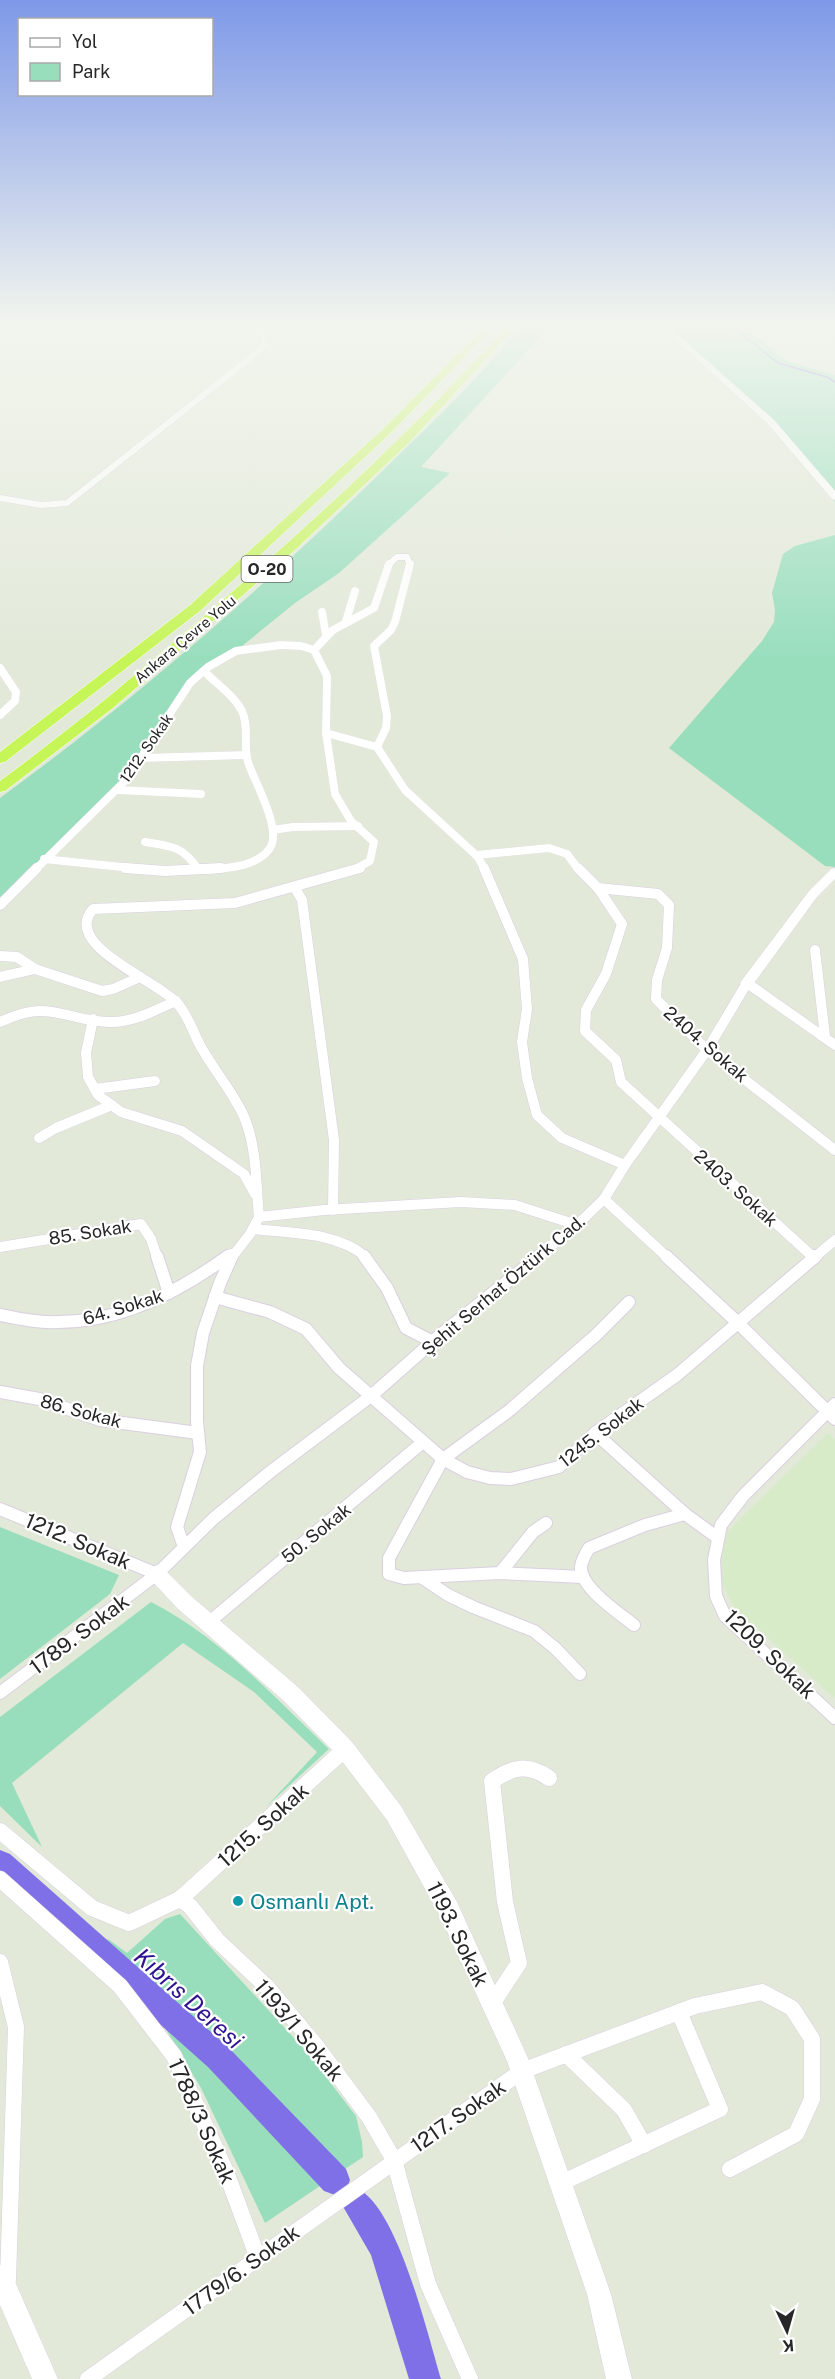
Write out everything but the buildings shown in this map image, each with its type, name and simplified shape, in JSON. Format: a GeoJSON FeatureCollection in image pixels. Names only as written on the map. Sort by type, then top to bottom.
{"type":"FeatureCollection","features":[{"type":"Feature","properties":{"kind":"highway","name":"Ankara Çevre Yolu"},"geometry":{"type":"LineString","coordinates":[[0,759],[195,608],[380,437]]}},
{"type":"Feature","properties":{"kind":"highway","name":"Ankara Çevre Yolu"},"geometry":{"type":"LineString","coordinates":[[0,788],[152,668],[291,548],[405,437]]}},
{"type":"Feature","properties":{"kind":"street"},"geometry":{"type":"LineString","coordinates":[[0,498],[35,505],[53,506],[67,502],[150,437]]}},
{"type":"Feature","properties":{"kind":"street"},"geometry":{"type":"LineString","coordinates":[[784,437],[835,497]]}},
{"type":"Feature","properties":{"kind":"street"},"geometry":{"type":"LineString","coordinates":[[184,1547],[177,1527],[200,1452],[197,1366],[203,1333],[234,1252],[253,1229],[259,1217],[252,1146],[246,1120],[200,1046],[186,1015],[176,1000],[122,966],[88,938],[86,917],[93,909],[115,906],[177,907],[235,903],[296,888],[361,868],[370,861],[374,842],[351,821],[335,794],[326,733],[327,676],[314,650],[320,640],[346,621],[374,608],[387,566],[397,557],[407,556],[410,562],[409,570],[395,622],[391,630],[374,646],[387,716],[386,728],[377,747]]}},
{"type":"Feature","properties":{"kind":"street"},"geometry":{"type":"LineString","coordinates":[[346,621],[355,591]]}},
{"type":"Feature","properties":{"kind":"street"},"geometry":{"type":"LineString","coordinates":[[322,612],[326,635]]}},
{"type":"Feature","properties":{"kind":"street","name":"1212. Sokak"},"geometry":{"type":"LineString","coordinates":[[0,904],[117,790],[190,683],[204,671],[236,651],[281,645],[301,646],[314,650]]}},
{"type":"Feature","properties":{"kind":"street"},"geometry":{"type":"LineString","coordinates":[[0,668],[16,692],[15,700],[0,715]]}},
{"type":"Feature","properties":{"kind":"street"},"geometry":{"type":"LineString","coordinates":[[44,859],[154,872],[237,866],[262,859],[270,850],[273,830],[246,755],[245,721],[242,711],[204,671]]}},
{"type":"Feature","properties":{"kind":"street"},"geometry":{"type":"LineString","coordinates":[[326,733],[377,747],[405,790],[476,855],[495,890],[523,959],[527,1009],[522,1042],[527,1078],[537,1115],[562,1138],[625,1165]]}},
{"type":"Feature","properties":{"kind":"street"},"geometry":{"type":"LineString","coordinates":[[141,758],[246,755]]}},
{"type":"Feature","properties":{"kind":"street"},"geometry":{"type":"LineString","coordinates":[[117,790],[201,794]]}},
{"type":"Feature","properties":{"kind":"street"},"geometry":{"type":"LineString","coordinates":[[273,830],[293,827],[357,826]]}},
{"type":"Feature","properties":{"kind":"street"},"geometry":{"type":"LineString","coordinates":[[145,842],[181,848],[187,852],[199,870]]}},
{"type":"Feature","properties":{"kind":"street"},"geometry":{"type":"LineString","coordinates":[[476,855],[549,848],[567,854],[583,875],[598,888]]}},
{"type":"Feature","properties":{"kind":"street"},"geometry":{"type":"LineString","coordinates":[[835,872],[813,894],[747,983],[835,1045]]}},
{"type":"Feature","properties":{"kind":"street"},"geometry":{"type":"LineString","coordinates":[[296,888],[302,900],[334,1140],[333,1210]]}},
{"type":"Feature","properties":{"kind":"street","name":"2404. Sokak"},"geometry":{"type":"LineString","coordinates":[[598,888],[658,894],[669,905],[667,950],[654,989],[656,999],[707,1050],[835,1150]]}},
{"type":"Feature","properties":{"kind":"street","name":"2403. Sokak"},"geometry":{"type":"LineString","coordinates":[[598,888],[622,924],[614,940],[609,967],[583,1014],[585,1031],[616,1060],[621,1082],[814,1258]]}},
{"type":"Feature","properties":{"kind":"street"},"geometry":{"type":"LineString","coordinates":[[815,950],[825,1036]]}},
{"type":"Feature","properties":{"kind":"street"},"geometry":{"type":"LineString","coordinates":[[0,956],[17,957],[35,969],[102,991],[113,989],[140,977]]}},
{"type":"Feature","properties":{"kind":"street"},"geometry":{"type":"LineString","coordinates":[[0,977],[35,969]]}},
{"type":"Feature","properties":{"kind":"street","name":"Şehit Serhat Öztürk Cad."},"geometry":{"type":"LineString","coordinates":[[157,1574],[213,1519],[270,1472],[371,1396],[433,1342],[577,1225],[604,1199],[658,1117],[707,1050],[747,983]]}},
{"type":"Feature","properties":{"kind":"street"},"geometry":{"type":"LineString","coordinates":[[0,1022],[33,1008],[50,1009],[110,1022],[140,1016],[176,1000]]}},
{"type":"Feature","properties":{"kind":"street"},"geometry":{"type":"LineString","coordinates":[[93,1019],[86,1053],[88,1077],[98,1095],[121,1112],[182,1131],[216,1153],[244,1174],[258,1200]]}},
{"type":"Feature","properties":{"kind":"street"},"geometry":{"type":"LineString","coordinates":[[95,1089],[155,1081]]}},
{"type":"Feature","properties":{"kind":"street"},"geometry":{"type":"LineString","coordinates":[[39,1138],[56,1128],[112,1105]]}},
{"type":"Feature","properties":{"kind":"street"},"geometry":{"type":"LineString","coordinates":[[604,1199],[832,1411]]}},
{"type":"Feature","properties":{"kind":"street"},"geometry":{"type":"LineString","coordinates":[[259,1217],[461,1202],[515,1205],[577,1225]]}},
{"type":"Feature","properties":{"kind":"street","name":"85. Sokak"},"geometry":{"type":"LineString","coordinates":[[0,1246],[141,1224],[151,1239],[169,1293]]}},
{"type":"Feature","properties":{"kind":"street"},"geometry":{"type":"LineString","coordinates":[[253,1229],[337,1242],[363,1254],[400,1310],[406,1328],[433,1342]]}},
{"type":"Feature","properties":{"kind":"street","name":"1245. Sokak"},"geometry":{"type":"LineString","coordinates":[[215,1297],[270,1312],[306,1329],[339,1368],[443,1460],[467,1472],[490,1478],[511,1479],[559,1467],[595,1432],[677,1375],[835,1240]]}},
{"type":"Feature","properties":{"kind":"street","name":"64. Sokak"},"geometry":{"type":"LineString","coordinates":[[0,1315],[42,1322],[77,1322],[125,1309],[169,1293],[203,1276],[234,1252]]}},
{"type":"Feature","properties":{"kind":"street"},"geometry":{"type":"LineString","coordinates":[[583,1577],[500,1573],[404,1578],[389,1574],[389,1558],[428,1482],[443,1460],[510,1410],[629,1302]]}},
{"type":"Feature","properties":{"kind":"street","name":"86. Sokak"},"geometry":{"type":"LineString","coordinates":[[0,1392],[39,1399],[100,1420],[198,1433]]}},
{"type":"Feature","properties":{"kind":"street","name":"1209. Sokak"},"geometry":{"type":"LineString","coordinates":[[832,1411],[743,1496],[721,1525],[714,1560],[716,1596],[725,1616],[835,1718]]}},
{"type":"Feature","properties":{"kind":"street"},"geometry":{"type":"LineString","coordinates":[[595,1432],[685,1514],[718,1538]]}},
{"type":"Feature","properties":{"kind":"street","name":"50. Sokak"},"geometry":{"type":"LineString","coordinates":[[208,1623],[423,1442]]}},
{"type":"Feature","properties":{"kind":"street","name":"1212. Sokak"},"geometry":{"type":"LineString","coordinates":[[0,1509],[157,1574]]}},
{"type":"Feature","properties":{"kind":"street"},"geometry":{"type":"LineString","coordinates":[[634,1625],[601,1599],[583,1577],[581,1565],[590,1548],[645,1525],[685,1514]]}},
{"type":"Feature","properties":{"kind":"street"},"geometry":{"type":"LineString","coordinates":[[500,1573],[533,1532],[546,1523]]}},
{"type":"Feature","properties":{"kind":"street","name":"1193. Sokak"},"geometry":{"type":"LineString","coordinates":[[157,1574],[184,1602],[291,1694],[345,1749],[394,1813],[449,1910],[522,2071],[599,2294],[620,2379]]}},
{"type":"Feature","properties":{"kind":"street","name":"1789. Sokak"},"geometry":{"type":"LineString","coordinates":[[0,1693],[157,1574]]}},
{"type":"Feature","properties":{"kind":"street"},"geometry":{"type":"LineString","coordinates":[[421,1577],[448,1595],[473,1607],[534,1631],[555,1648],[580,1674]]}},
{"type":"Feature","properties":{"kind":"street","name":"1215. Sokak"},"geometry":{"type":"LineString","coordinates":[[180,1899],[345,1749]]}},
{"type":"Feature","properties":{"kind":"street"},"geometry":{"type":"LineString","coordinates":[[492,2004],[519,1963],[505,1902],[492,1781],[508,1770],[536,1769],[549,1778]]}},
{"type":"Feature","properties":{"kind":"street"},"geometry":{"type":"LineString","coordinates":[[0,1831],[92,1908],[129,1923],[180,1899]]}},
{"type":"Feature","properties":{"kind":"street","name":"1788/3 Sokak"},"geometry":{"type":"LineString","coordinates":[[0,1879],[120,1986],[174,2056],[226,2172],[255,2250]]}},
{"type":"Feature","properties":{"kind":"street","name":"1193/1 Sokak"},"geometry":{"type":"LineString","coordinates":[[180,1899],[190,1906],[217,1940],[266,1986],[317,2047],[369,2117],[393,2160],[428,2284],[470,2379]]}},
{"type":"Feature","properties":{"kind":"street"},"geometry":{"type":"LineString","coordinates":[[0,1962],[16,2027],[4,2287],[45,2379]]}},
{"type":"Feature","properties":{"kind":"street","name":"1217. Sokak"},"geometry":{"type":"LineString","coordinates":[[393,2160],[522,2071],[695,2006],[762,1992],[792,2008],[812,2039],[812,2099],[796,2134],[730,2169]]}},
{"type":"Feature","properties":{"kind":"street"},"geometry":{"type":"LineString","coordinates":[[561,2183],[720,2109],[679,2012]]}},
{"type":"Feature","properties":{"kind":"street"},"geometry":{"type":"LineString","coordinates":[[566,2054],[624,2110],[644,2145]]}},
{"type":"Feature","properties":{"kind":"street","name":"1779/6. Sokak"},"geometry":{"type":"LineString","coordinates":[[88,2379],[393,2160]]}},
{"type":"Feature","properties":{"kind":"shaded area"},"geometry":{"type":"Polygon","coordinates":[[[828,1433],[835,1439],[835,1698],[735,1609],[723,1585],[721,1559],[728,1531],[828,1433]]]}},
{"type":"Feature","properties":{"kind":"green space"},"geometry":{"type":"Polygon","coordinates":[[[417,437],[448,437],[421,467],[450,473],[339,573],[295,603],[236,651],[204,671],[167,719],[127,779],[0,905],[0,798],[49,762],[191,647],[370,483],[417,437]]]}},
{"type":"Feature","properties":{"kind":"green space"},"geometry":{"type":"Polygon","coordinates":[[[782,437],[835,437],[835,502],[782,437]]]}},
{"type":"Feature","properties":{"kind":"green space"},"geometry":{"type":"Polygon","coordinates":[[[835,535],[835,867],[825,866],[669,748],[762,641],[774,622],[775,610],[772,593],[783,554],[795,546],[835,535]]]}},
{"type":"Feature","properties":{"kind":"green space"},"geometry":{"type":"Polygon","coordinates":[[[0,1527],[119,1575],[110,1594],[0,1679],[0,1527]]]}},
{"type":"Feature","properties":{"kind":"green space"},"geometry":{"type":"Polygon","coordinates":[[[151,1602],[200,1632],[223,1650],[329,1749],[267,1806],[317,1752],[254,1692],[183,1643],[12,1783],[42,1847],[0,1806],[0,1717],[151,1602]]]}},
{"type":"Feature","properties":{"kind":"green space"},"geometry":{"type":"Polygon","coordinates":[[[180,1914],[306,2051],[356,2116],[363,2157],[265,2223],[201,2088],[158,2016],[99,1950],[108,1939],[127,1953],[165,1919],[180,1914]]]}},
{"type":"Feature","properties":{"kind":"waterway","name":"Kıbrıs Deresi"},"geometry":{"type":"LineString","coordinates":[[0,1864],[218,2057],[335,2180]]}},
{"type":"Feature","properties":{"kind":"waterway","name":"Kıbrıs Deresi"},"geometry":{"type":"LineString","coordinates":[[356,2203],[384,2248],[425,2379]]}},
{"type":"Feature","properties":{"kind":"place","name":"Osmanlı Apt."},"geometry":{"type":"Point","coordinates":[238,1901]}}]}
